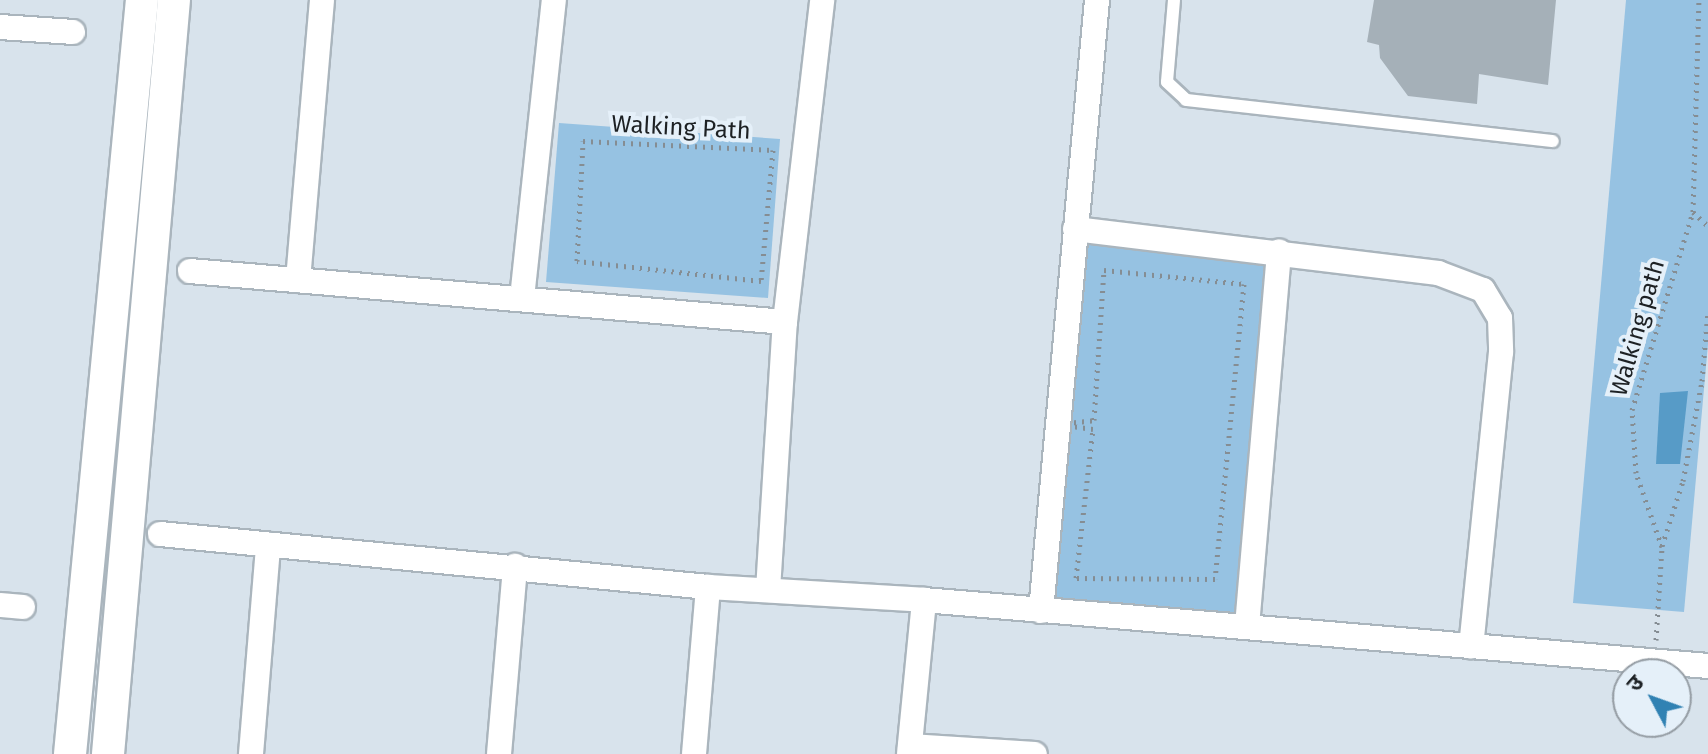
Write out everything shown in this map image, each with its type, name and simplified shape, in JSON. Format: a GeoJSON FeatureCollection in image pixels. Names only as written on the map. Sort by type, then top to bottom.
{"type":"FeatureCollection","features":[{"type":"Feature","properties":{"kind":"main road"},"geometry":{"type":"LineString","coordinates":[[70,754],[142,0]]}},
{"type":"Feature","properties":{"kind":"main road"},"geometry":{"type":"LineString","coordinates":[[108,754],[174,0]]}},
{"type":"Feature","properties":{"kind":"street"},"geometry":{"type":"LineString","coordinates":[[298,280],[322,0]]}},
{"type":"Feature","properties":{"kind":"street"},"geometry":{"type":"LineString","coordinates":[[522,298],[554,0]]}},
{"type":"Feature","properties":{"kind":"street"},"geometry":{"type":"LineString","coordinates":[[768,590],[785,322],[822,0]]}},
{"type":"Feature","properties":{"kind":"street"},"geometry":{"type":"LineString","coordinates":[[1041,611],[1097,0]]}},
{"type":"Feature","properties":{"kind":"street"},"geometry":{"type":"LineString","coordinates":[[0,27],[73,32]]}},
{"type":"Feature","properties":{"kind":"street"},"geometry":{"type":"LineString","coordinates":[[1075,229],[1279,251],[1438,273],[1469,282],[1493,301],[1500,318],[1501,352],[1471,646]]}},
{"type":"Feature","properties":{"kind":"street"},"geometry":{"type":"LineString","coordinates":[[1247,626],[1279,251]]}},
{"type":"Feature","properties":{"kind":"street"},"geometry":{"type":"LineString","coordinates":[[190,271],[785,322]]}},
{"type":"Feature","properties":{"kind":"street"},"geometry":{"type":"LineString","coordinates":[[160,534],[708,587],[924,600],[1618,658]]}},
{"type":"Feature","properties":{"kind":"street"},"geometry":{"type":"LineString","coordinates":[[258,753],[268,545]]}},
{"type":"Feature","properties":{"kind":"street"},"geometry":{"type":"LineString","coordinates":[[499,754],[515,566]]}},
{"type":"Feature","properties":{"kind":"street"},"geometry":{"type":"LineString","coordinates":[[694,754],[708,587]]}},
{"type":"Feature","properties":{"kind":"street"},"geometry":{"type":"LineString","coordinates":[[924,600],[910,750],[1035,754]]}},
{"type":"Feature","properties":{"kind":"lane"},"geometry":{"type":"LineString","coordinates":[[1174,0],[1167,82],[1186,100],[1553,141]]}},
{"type":"Feature","properties":{"kind":"path","name":"Walking path"},"geometry":{"type":"LineString","coordinates":[[1662,547],[1636,473],[1632,410],[1693,212],[1699,0]]}},
{"type":"Feature","properties":{"kind":"path","name":"Walking Path"},"geometry":{"type":"LineString","coordinates":[[583,141],[773,150],[761,281],[577,261],[583,141]]}},
{"type":"Feature","properties":{"kind":"path"},"geometry":{"type":"LineString","coordinates":[[1693,212],[1708,226]]}},
{"type":"Feature","properties":{"kind":"path"},"geometry":{"type":"LineString","coordinates":[[1104,270],[1244,284],[1215,579],[1076,578],[1093,429],[1058,424],[1094,420],[1104,270]]}},
{"type":"Feature","properties":{"kind":"path","name":"Walking path"},"geometry":{"type":"LineString","coordinates":[[1655,658],[1662,547],[1691,438],[1708,311]]}},
{"type":"Feature","properties":{"kind":"shaded area"},"geometry":{"type":"Polygon","coordinates":[[[1626,0],[1708,0],[1708,344],[1684,612],[1573,603],[1626,0]]]}},
{"type":"Feature","properties":{"kind":"shaded area"},"geometry":{"type":"Polygon","coordinates":[[[559,123],[780,139],[768,298],[546,282],[559,123]]]}},
{"type":"Feature","properties":{"kind":"shaded area"},"geometry":{"type":"Polygon","coordinates":[[[1075,229],[1279,251],[1247,626],[1041,611],[1075,229]]]}},
{"type":"Feature","properties":{"kind":"shaded area"},"geometry":{"type":"Polygon","coordinates":[[[1688,391],[1680,464],[1656,464],[1660,393],[1688,391]]]}},
{"type":"Feature","properties":{"kind":"building"},"geometry":{"type":"Polygon","coordinates":[[[1374,0],[1556,0],[1548,85],[1479,74],[1477,104],[1408,96],[1380,58],[1379,45],[1367,42],[1374,0]]]}}]}
